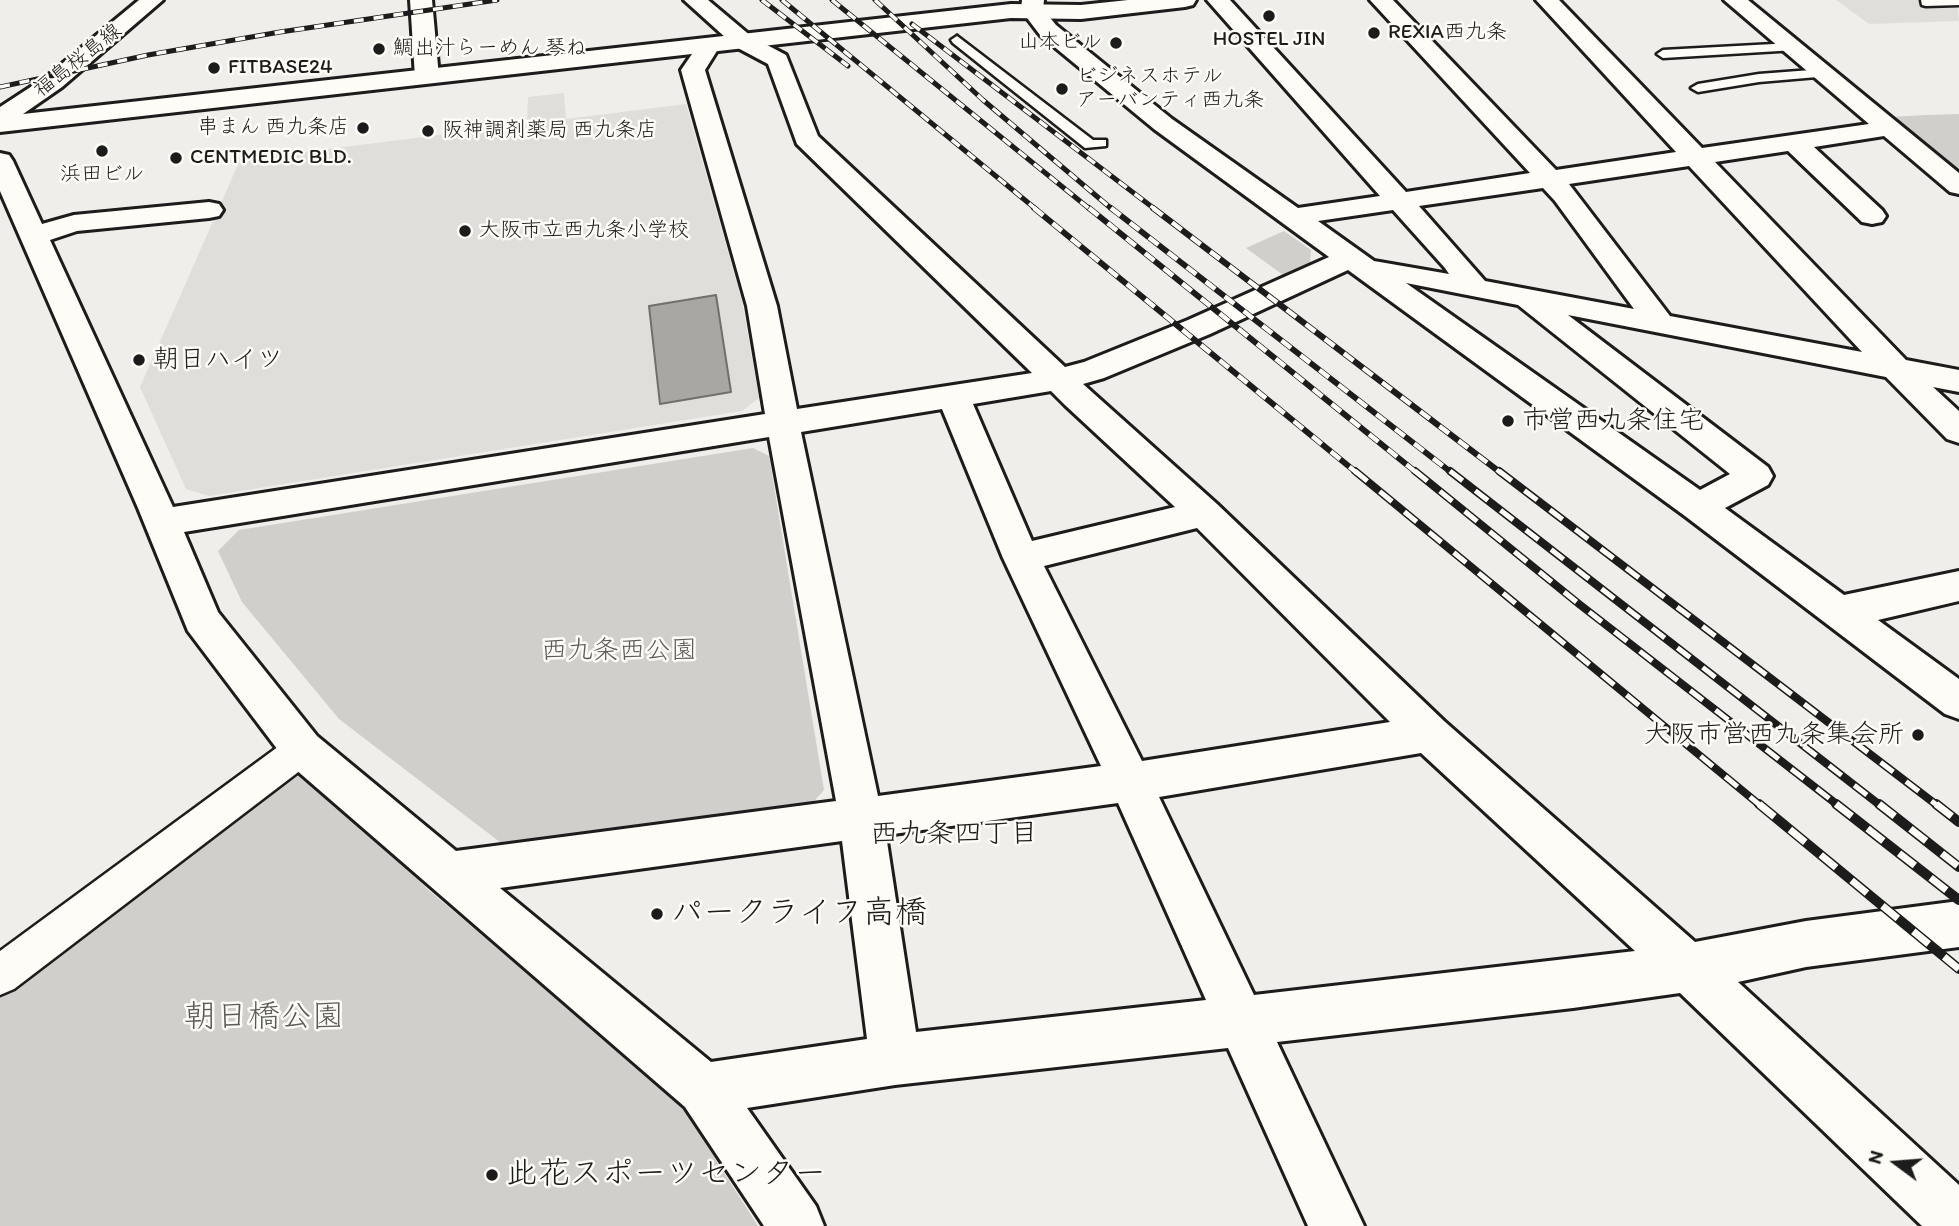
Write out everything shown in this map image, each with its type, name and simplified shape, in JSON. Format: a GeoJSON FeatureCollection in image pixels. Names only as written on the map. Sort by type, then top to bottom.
{"type":"FeatureCollection","features":[{"type":"Feature","properties":{"kind":"street","name":"福島桜島線"},"geometry":{"type":"LineString","coordinates":[[0,113],[44,62],[122,0]]}},
{"type":"Feature","properties":{"kind":"street","name":"福島桜島線"},"geometry":{"type":"LineString","coordinates":[[0,118],[54,82],[152,0]]}},
{"type":"Feature","properties":{"kind":"street"},"geometry":{"type":"LineString","coordinates":[[421,0],[427,77]]}},
{"type":"Feature","properties":{"kind":"street"},"geometry":{"type":"LineString","coordinates":[[695,0],[726,44],[778,60],[806,139],[1204,513],[1429,734],[1688,968],[1959,1223]]}},
{"type":"Feature","properties":{"kind":"street"},"geometry":{"type":"LineString","coordinates":[[0,124],[726,44],[1065,0]]}},
{"type":"Feature","properties":{"kind":"street"},"geometry":{"type":"LineString","coordinates":[[1033,5],[1081,12],[1185,0]]}},
{"type":"Feature","properties":{"kind":"street"},"geometry":{"type":"LineString","coordinates":[[1218,0],[1475,288]]}},
{"type":"Feature","properties":{"kind":"street"},"geometry":{"type":"LineString","coordinates":[[1381,0],[1550,178],[1660,323]]}},
{"type":"Feature","properties":{"kind":"street"},"geometry":{"type":"LineString","coordinates":[[1547,0],[1894,367],[1959,431]]}},
{"type":"Feature","properties":{"kind":"street"},"geometry":{"type":"LineString","coordinates":[[1735,0],[1959,186]]}},
{"type":"Feature","properties":{"kind":"street"},"geometry":{"type":"LineString","coordinates":[[1033,5],[1048,30],[1163,124],[1698,507],[1959,702]]}},
{"type":"Feature","properties":{"kind":"street"},"geometry":{"type":"LineString","coordinates":[[726,44],[693,70],[762,306],[862,817],[895,1060]]}},
{"type":"Feature","properties":{"kind":"street"},"geometry":{"type":"LineString","coordinates":[[1291,217],[1890,128]]}},
{"type":"Feature","properties":{"kind":"street"},"geometry":{"type":"LineString","coordinates":[[1794,142],[1872,216]]}},
{"type":"Feature","properties":{"kind":"street"},"geometry":{"type":"LineString","coordinates":[[0,161],[162,522],[202,620],[302,749],[703,1089],[796,1226]]}},
{"type":"Feature","properties":{"kind":"street"},"geometry":{"type":"LineString","coordinates":[[33,236],[74,223],[209,210]]}},
{"type":"Feature","properties":{"kind":"street"},"geometry":{"type":"LineString","coordinates":[[162,522],[954,398],[1059,379],[1093,371],[1358,262],[1527,299],[1894,367],[1959,382]]}},
{"type":"Feature","properties":{"kind":"street"},"geometry":{"type":"LineString","coordinates":[[1527,299],[1756,477],[1698,507]]}},
{"type":"Feature","properties":{"kind":"street"},"geometry":{"type":"LineString","coordinates":[[954,398],[1021,558],[1130,782],[1336,1226]]}},
{"type":"Feature","properties":{"kind":"street"},"geometry":{"type":"LineString","coordinates":[[1021,558],[1204,513]]}},
{"type":"Feature","properties":{"kind":"street"},"geometry":{"type":"LineString","coordinates":[[1839,611],[1959,586]]}},
{"type":"Feature","properties":{"kind":"street"},"geometry":{"type":"LineString","coordinates":[[450,873],[1130,782],[1429,734]]}},
{"type":"Feature","properties":{"kind":"street"},"geometry":{"type":"LineString","coordinates":[[0,975],[302,749]]}},
{"type":"Feature","properties":{"kind":"street"},"geometry":{"type":"LineString","coordinates":[[703,1089],[895,1060],[1573,984],[1688,968],[1806,944],[1959,924]]}},
{"type":"Feature","properties":{"kind":"lane"},"geometry":{"type":"LineString","coordinates":[[1926,2],[1959,1]]}},
{"type":"Feature","properties":{"kind":"lane"},"geometry":{"type":"LineString","coordinates":[[957,40],[1090,145],[1101,143]]}},
{"type":"Feature","properties":{"kind":"lane"},"geometry":{"type":"LineString","coordinates":[[1663,54],[1792,47]]}},
{"type":"Feature","properties":{"kind":"lane"},"geometry":{"type":"LineString","coordinates":[[1698,88],[1759,78],[1824,73]]}},
{"type":"Feature","properties":{"kind":"shaded area"},"geometry":{"type":"Polygon","coordinates":[[[1836,0],[1957,0],[1959,21],[1869,24],[1836,0]]]}},
{"type":"Feature","properties":{"kind":"shaded area","name":"大阪市立西九条小学校"},"geometry":{"type":"Polygon","coordinates":[[[564,93],[566,119],[686,104],[742,301],[759,398],[742,411],[209,496],[186,489],[140,387],[240,160],[527,124],[528,97],[564,93]]]}},
{"type":"Feature","properties":{"kind":"shaded area"},"geometry":{"type":"Polygon","coordinates":[[[716,295],[731,392],[660,404],[649,306],[716,295]]]}},
{"type":"Feature","properties":{"kind":"green space"},"geometry":{"type":"Polygon","coordinates":[[[1959,114],[1959,176],[1888,117],[1926,115],[1959,114]]]}},
{"type":"Feature","properties":{"kind":"green space"},"geometry":{"type":"Polygon","coordinates":[[[1284,231],[1311,250],[1310,263],[1283,275],[1246,248],[1284,231]]]}},
{"type":"Feature","properties":{"kind":"green space","name":"西九条西公園"},"geometry":{"type":"Polygon","coordinates":[[[753,448],[769,456],[824,790],[810,806],[505,846],[339,719],[242,602],[218,551],[239,530],[753,448]]]}},
{"type":"Feature","properties":{"kind":"green space","name":"朝日橋公園"},"geometry":{"type":"Polygon","coordinates":[[[276,756],[361,820],[426,888],[676,1097],[758,1226],[0,1226],[0,954],[276,756]]]}},
{"type":"Feature","properties":{"kind":"railway"},"geometry":{"type":"LineString","coordinates":[[0,87],[148,55],[280,32],[497,0]]}},
{"type":"Feature","properties":{"kind":"railway"},"geometry":{"type":"LineString","coordinates":[[762,0],[848,66]]}},
{"type":"Feature","properties":{"kind":"railway"},"geometry":{"type":"LineString","coordinates":[[782,0],[1037,210]]}},
{"type":"Feature","properties":{"kind":"railway"},"geometry":{"type":"LineString","coordinates":[[832,0],[1091,210]]}},
{"type":"Feature","properties":{"kind":"railway"},"geometry":{"type":"LineString","coordinates":[[875,0],[983,100],[1113,210]]}},
{"type":"Feature","properties":{"kind":"railway"},"geometry":{"type":"LineString","coordinates":[[912,24],[1156,210]]}},
{"type":"Feature","properties":{"kind":"railway"},"geometry":{"type":"LineString","coordinates":[[1034,208],[1357,473]]}},
{"type":"Feature","properties":{"kind":"railway"},"geometry":{"type":"LineString","coordinates":[[1089,208],[1417,473]]}},
{"type":"Feature","properties":{"kind":"railway"},"geometry":{"type":"LineString","coordinates":[[1111,208],[1452,473]]}},
{"type":"Feature","properties":{"kind":"railway"},"geometry":{"type":"LineString","coordinates":[[1153,208],[1501,473]]}},
{"type":"Feature","properties":{"kind":"railway"},"geometry":{"type":"LineString","coordinates":[[1355,471],[1761,806]]}},
{"type":"Feature","properties":{"kind":"railway"},"geometry":{"type":"LineString","coordinates":[[1415,471],[1579,604],[1839,806]]}},
{"type":"Feature","properties":{"kind":"railway"},"geometry":{"type":"LineString","coordinates":[[1450,471],[1881,806]]}},
{"type":"Feature","properties":{"kind":"railway"},"geometry":{"type":"LineString","coordinates":[[1499,471],[1938,806]]}},
{"type":"Feature","properties":{"kind":"railway"},"geometry":{"type":"LineString","coordinates":[[1759,804],[1959,969]]}},
{"type":"Feature","properties":{"kind":"railway"},"geometry":{"type":"LineString","coordinates":[[1836,804],[1959,900]]}},
{"type":"Feature","properties":{"kind":"railway"},"geometry":{"type":"LineString","coordinates":[[1879,804],[1959,867]]}},
{"type":"Feature","properties":{"kind":"railway"},"geometry":{"type":"LineString","coordinates":[[1936,804],[1959,822]]}},
{"type":"Feature","properties":{"kind":"place","name":"HOSTEL JIN"},"geometry":{"type":"Point","coordinates":[1269,16]}},
{"type":"Feature","properties":{"kind":"place","name":"REXIA西九条"},"geometry":{"type":"Point","coordinates":[1374,33]}},
{"type":"Feature","properties":{"kind":"place","name":"山本ビル"},"geometry":{"type":"Point","coordinates":[1116,43]}},
{"type":"Feature","properties":{"kind":"place","name":"鯛出汁らーめん 琴ね"},"geometry":{"type":"Point","coordinates":[379,49]}},
{"type":"Feature","properties":{"kind":"place","name":"FITBASE24"},"geometry":{"type":"Point","coordinates":[214,68]}},
{"type":"Feature","properties":{"kind":"place","name":"ビジネスホテル アーバンティ西九条"},"geometry":{"type":"Point","coordinates":[1062,89]}},
{"type":"Feature","properties":{"kind":"place","name":"串まん 西九条店"},"geometry":{"type":"Point","coordinates":[363,128]}},
{"type":"Feature","properties":{"kind":"place","name":"阪神調剤薬局 西九条店"},"geometry":{"type":"Point","coordinates":[428,131]}},
{"type":"Feature","properties":{"kind":"place","name":"浜田ビル"},"geometry":{"type":"Point","coordinates":[102,151]}},
{"type":"Feature","properties":{"kind":"place","name":"CENTMEDIC BLD."},"geometry":{"type":"Point","coordinates":[176,158]}},
{"type":"Feature","properties":{"kind":"place","name":"大阪市立西九条小学校"},"geometry":{"type":"Point","coordinates":[465,231]}},
{"type":"Feature","properties":{"kind":"place","name":"朝日ハイツ"},"geometry":{"type":"Point","coordinates":[139,360]}},
{"type":"Feature","properties":{"kind":"place","name":"市営西九条住宅"},"geometry":{"type":"Point","coordinates":[1508,421]}},
{"type":"Feature","properties":{"kind":"place","name":"大阪市営西九条集会所"},"geometry":{"type":"Point","coordinates":[1918,735]}},
{"type":"Feature","properties":{"kind":"place","name":"パークライフ高橋"},"geometry":{"type":"Point","coordinates":[657,914]}},
{"type":"Feature","properties":{"kind":"place","name":"此花スポーツセンター"},"geometry":{"type":"Point","coordinates":[492,1175]}},
{"type":"Feature","properties":{"kind":"district","name":"西九条四丁目"},"geometry":{"type":"Point","coordinates":[954,835]}}]}
